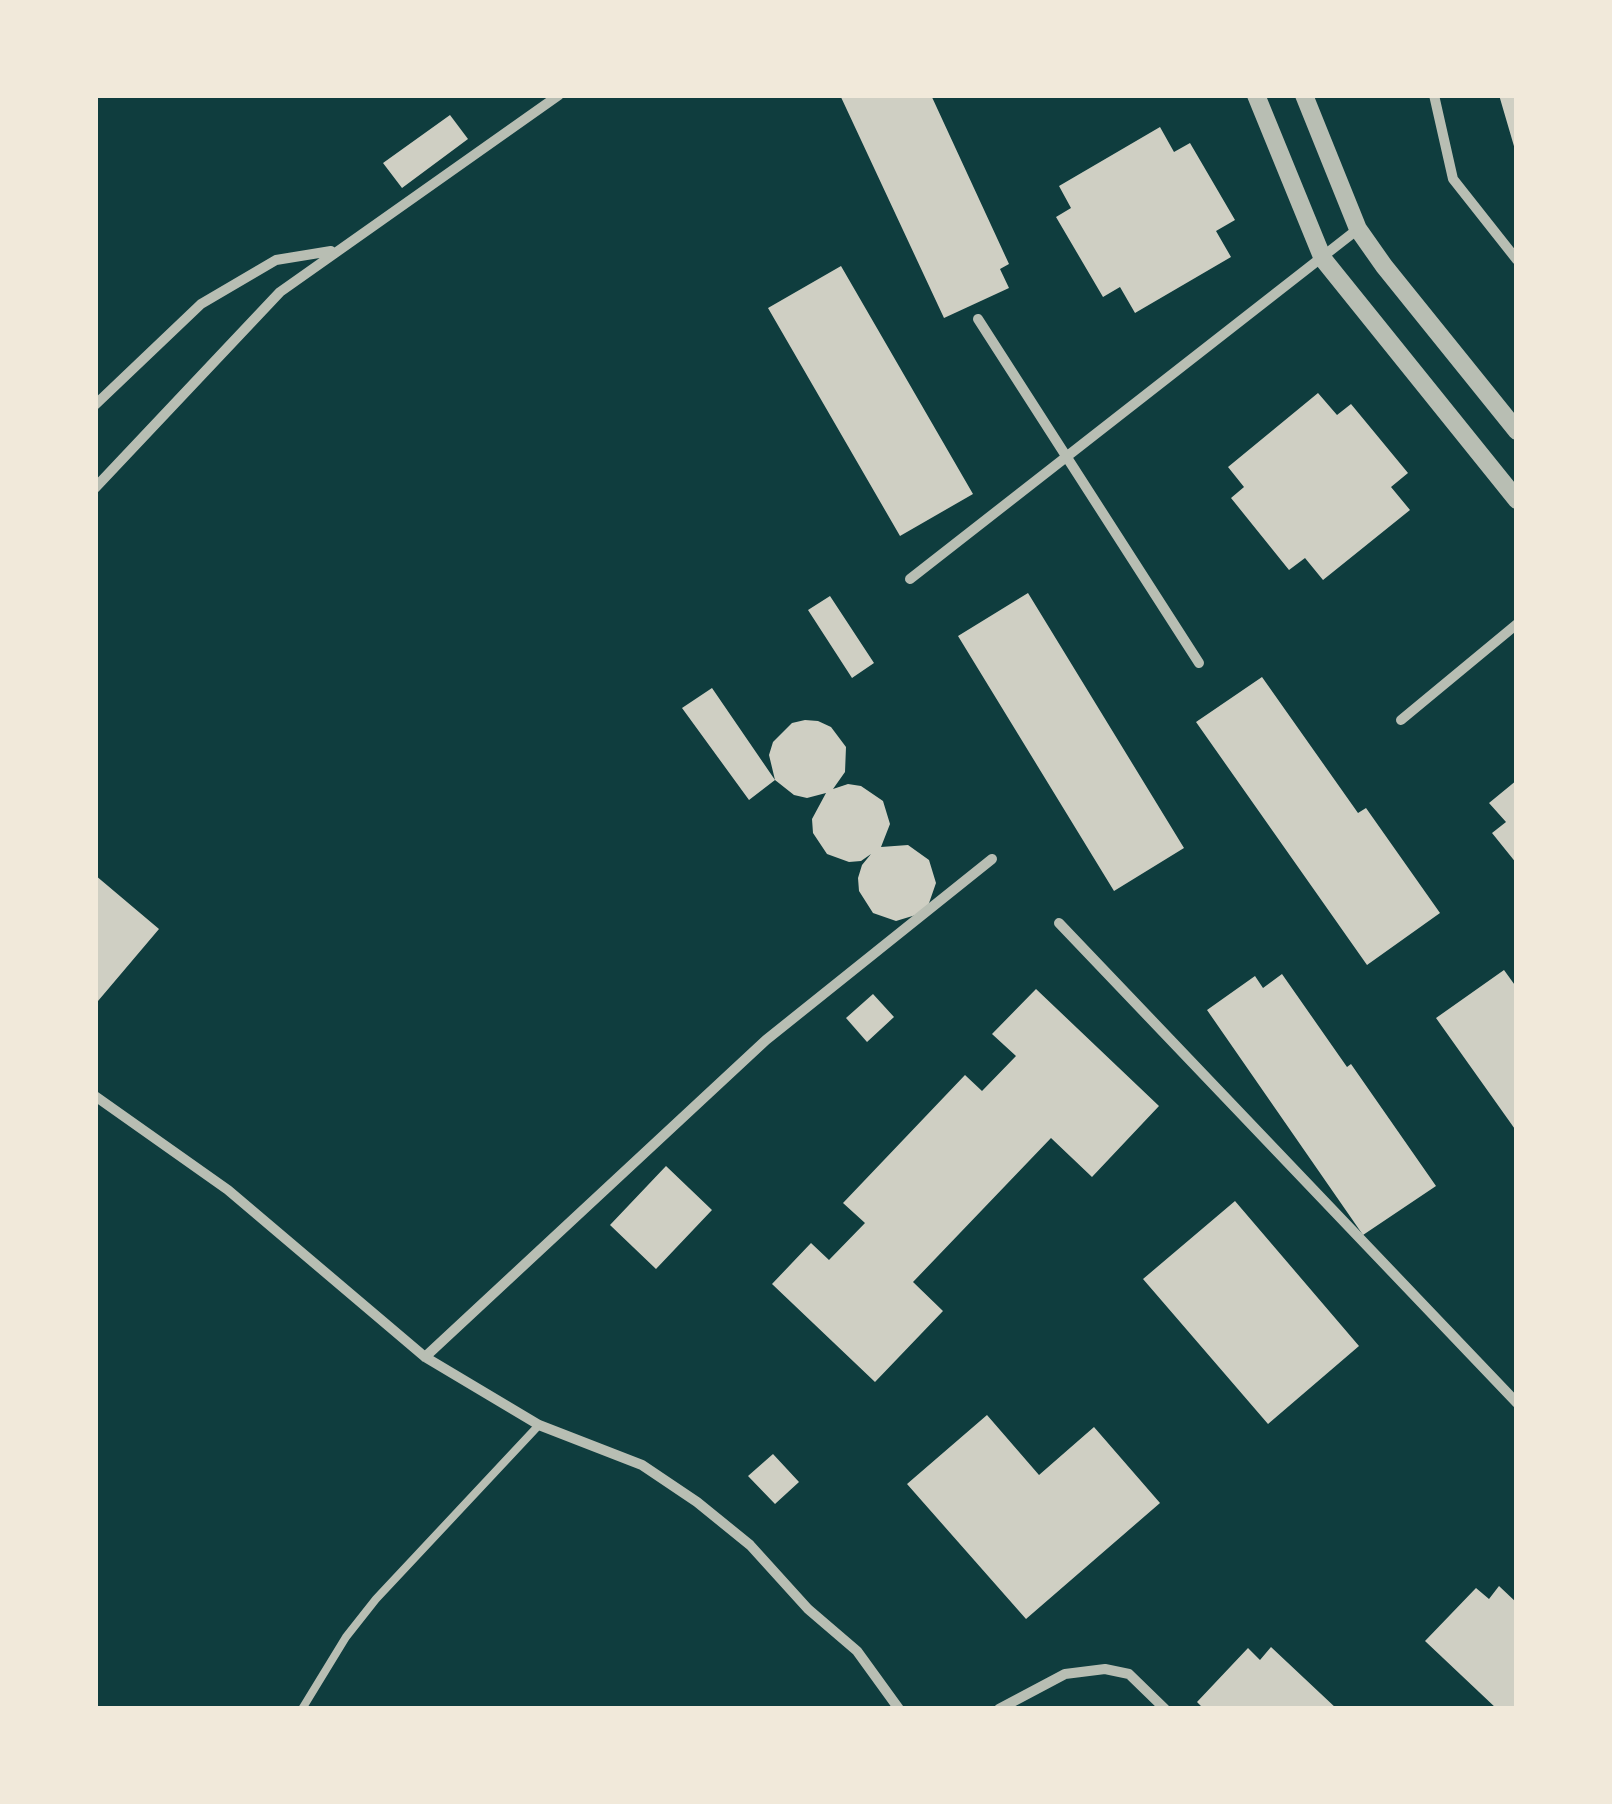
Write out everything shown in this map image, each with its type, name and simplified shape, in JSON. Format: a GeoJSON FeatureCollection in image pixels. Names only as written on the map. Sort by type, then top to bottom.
{"type":"FeatureCollection","features":[{"type":"Feature","properties":{"kind":"street"},"geometry":{"type":"LineString","coordinates":[[95,488],[280,292],[559,95]]}},
{"type":"Feature","properties":{"kind":"street"},"geometry":{"type":"LineString","coordinates":[[1256,95],[1323,258],[1517,500]]}},
{"type":"Feature","properties":{"kind":"street"},"geometry":{"type":"LineString","coordinates":[[1304,95],[1358,229],[1517,431]]}},
{"type":"Feature","properties":{"kind":"street"},"geometry":{"type":"LineString","coordinates":[[1434,95],[1453,179],[1517,260]]}},
{"type":"Feature","properties":{"kind":"street"},"geometry":{"type":"LineString","coordinates":[[910,579],[1358,229]]}},
{"type":"Feature","properties":{"kind":"street"},"geometry":{"type":"LineString","coordinates":[[95,405],[200,304],[276,260],[338,250]]}},
{"type":"Feature","properties":{"kind":"street"},"geometry":{"type":"LineString","coordinates":[[978,319],[1200,663]]}},
{"type":"Feature","properties":{"kind":"street"},"geometry":{"type":"LineString","coordinates":[[1400,720],[1517,624]]}},
{"type":"Feature","properties":{"kind":"street"},"geometry":{"type":"LineString","coordinates":[[426,1357],[766,1040],[992,858]]}},
{"type":"Feature","properties":{"kind":"street"},"geometry":{"type":"LineString","coordinates":[[1059,923],[1517,1403]]}},
{"type":"Feature","properties":{"kind":"street"},"geometry":{"type":"LineString","coordinates":[[95,1096],[228,1190],[426,1357],[539,1426],[642,1465],[698,1502],[750,1545],[808,1609],[857,1651],[900,1709]]}},
{"type":"Feature","properties":{"kind":"street"},"geometry":{"type":"LineString","coordinates":[[999,1709],[1065,1674],[1105,1670],[1129,1674],[1166,1709]]}},
{"type":"Feature","properties":{"kind":"lane"},"geometry":{"type":"LineString","coordinates":[[302,1709],[328,1664],[376,1599],[539,1426]]}},
{"type":"Feature","properties":{"kind":"building"},"geometry":{"type":"Polygon","coordinates":[[[840,95],[931,95],[1009,264],[1000,269],[1009,288],[944,318],[840,95]]]}},
{"type":"Feature","properties":{"kind":"building"},"geometry":{"type":"Polygon","coordinates":[[[1499,95],[1517,95],[1517,153],[1516,153],[1499,95]]]}},
{"type":"Feature","properties":{"kind":"building"},"geometry":{"type":"Polygon","coordinates":[[[450,115],[468,139],[402,188],[383,163],[450,115]]]}},
{"type":"Feature","properties":{"kind":"building"},"geometry":{"type":"Polygon","coordinates":[[[1160,127],[1174,152],[1190,143],[1235,220],[1216,231],[1231,257],[1135,313],[1120,287],[1103,297],[1056,217],[1071,208],[1059,186],[1160,127]]]}},
{"type":"Feature","properties":{"kind":"building"},"geometry":{"type":"Polygon","coordinates":[[[841,266],[973,494],[900,536],[768,308],[841,266]]]}},
{"type":"Feature","properties":{"kind":"building"},"geometry":{"type":"Polygon","coordinates":[[[1318,393],[1337,415],[1351,404],[1408,473],[1391,487],[1410,510],[1323,580],[1305,558],[1289,570],[1231,498],[1244,487],[1228,467],[1318,393]]]}},
{"type":"Feature","properties":{"kind":"building"},"geometry":{"type":"Polygon","coordinates":[[[1028,593],[1184,848],[1114,891],[958,636],[1028,593]]]}},
{"type":"Feature","properties":{"kind":"building"},"geometry":{"type":"Polygon","coordinates":[[[830,596],[874,663],[852,678],[808,610],[830,596]]]}},
{"type":"Feature","properties":{"kind":"building"},"geometry":{"type":"Polygon","coordinates":[[[1262,677],[1358,813],[1366,808],[1440,913],[1367,965],[1196,722],[1262,677]]]}},
{"type":"Feature","properties":{"kind":"building"},"geometry":{"type":"Polygon","coordinates":[[[712,688],[775,780],[749,800],[682,708],[712,688]]]}},
{"type":"Feature","properties":{"kind":"building"},"geometry":{"type":"Polygon","coordinates":[[[805,720],[831,727],[846,747],[845,772],[833,789],[848,784],[861,786],[883,801],[890,824],[881,847],[908,845],[929,860],[936,883],[928,906],[919,914],[896,921],[873,913],[859,891],[858,878],[871,854],[861,861],[849,862],[827,854],[813,833],[812,819],[826,793],[807,798],[794,795],[775,780],[769,755],[773,742],[792,723],[805,720]]]}},
{"type":"Feature","properties":{"kind":"building"},"geometry":{"type":"Polygon","coordinates":[[[1517,780],[1517,864],[1492,833],[1506,822],[1489,803],[1517,780]]]}},
{"type":"Feature","properties":{"kind":"building"},"geometry":{"type":"Polygon","coordinates":[[[95,875],[159,929],[98,1001],[95,999],[95,875]]]}},
{"type":"Feature","properties":{"kind":"building"},"geometry":{"type":"Polygon","coordinates":[[[1504,970],[1517,988],[1517,1132],[1436,1018],[1504,970]]]}},
{"type":"Feature","properties":{"kind":"building"},"geometry":{"type":"Polygon","coordinates":[[[1282,974],[1436,1186],[1363,1235],[1207,1010],[1255,976],[1263,988],[1282,974]]]}},
{"type":"Feature","properties":{"kind":"building"},"geometry":{"type":"Polygon","coordinates":[[[1036,989],[1159,1106],[1092,1177],[1051,1138],[913,1282],[943,1311],[875,1382],[772,1284],[811,1243],[829,1260],[865,1223],[843,1203],[965,1075],[982,1091],[1016,1056],[992,1034],[1036,989]]]}},
{"type":"Feature","properties":{"kind":"building"},"geometry":{"type":"Polygon","coordinates":[[[873,994],[894,1017],[867,1042],[846,1018],[873,994]]]}},
{"type":"Feature","properties":{"kind":"building"},"geometry":{"type":"Polygon","coordinates":[[[666,1166],[712,1210],[656,1269],[610,1225],[666,1166]]]}},
{"type":"Feature","properties":{"kind":"building"},"geometry":{"type":"Polygon","coordinates":[[[1235,1201],[1359,1346],[1268,1424],[1143,1279],[1235,1201]]]}},
{"type":"Feature","properties":{"kind":"building"},"geometry":{"type":"Polygon","coordinates":[[[987,1415],[1039,1475],[1094,1427],[1160,1503],[1026,1619],[907,1484],[987,1415]]]}},
{"type":"Feature","properties":{"kind":"building"},"geometry":{"type":"Polygon","coordinates":[[[773,1454],[799,1482],[775,1504],[748,1476],[773,1454]]]}},
{"type":"Feature","properties":{"kind":"building"},"geometry":{"type":"Polygon","coordinates":[[[1499,1586],[1517,1603],[1517,1709],[1497,1709],[1425,1641],[1476,1588],[1489,1599],[1499,1586]]]}},
{"type":"Feature","properties":{"kind":"building"},"geometry":{"type":"Polygon","coordinates":[[[1271,1647],[1337,1709],[1204,1709],[1197,1702],[1248,1648],[1260,1660],[1271,1647]]]}}]}
